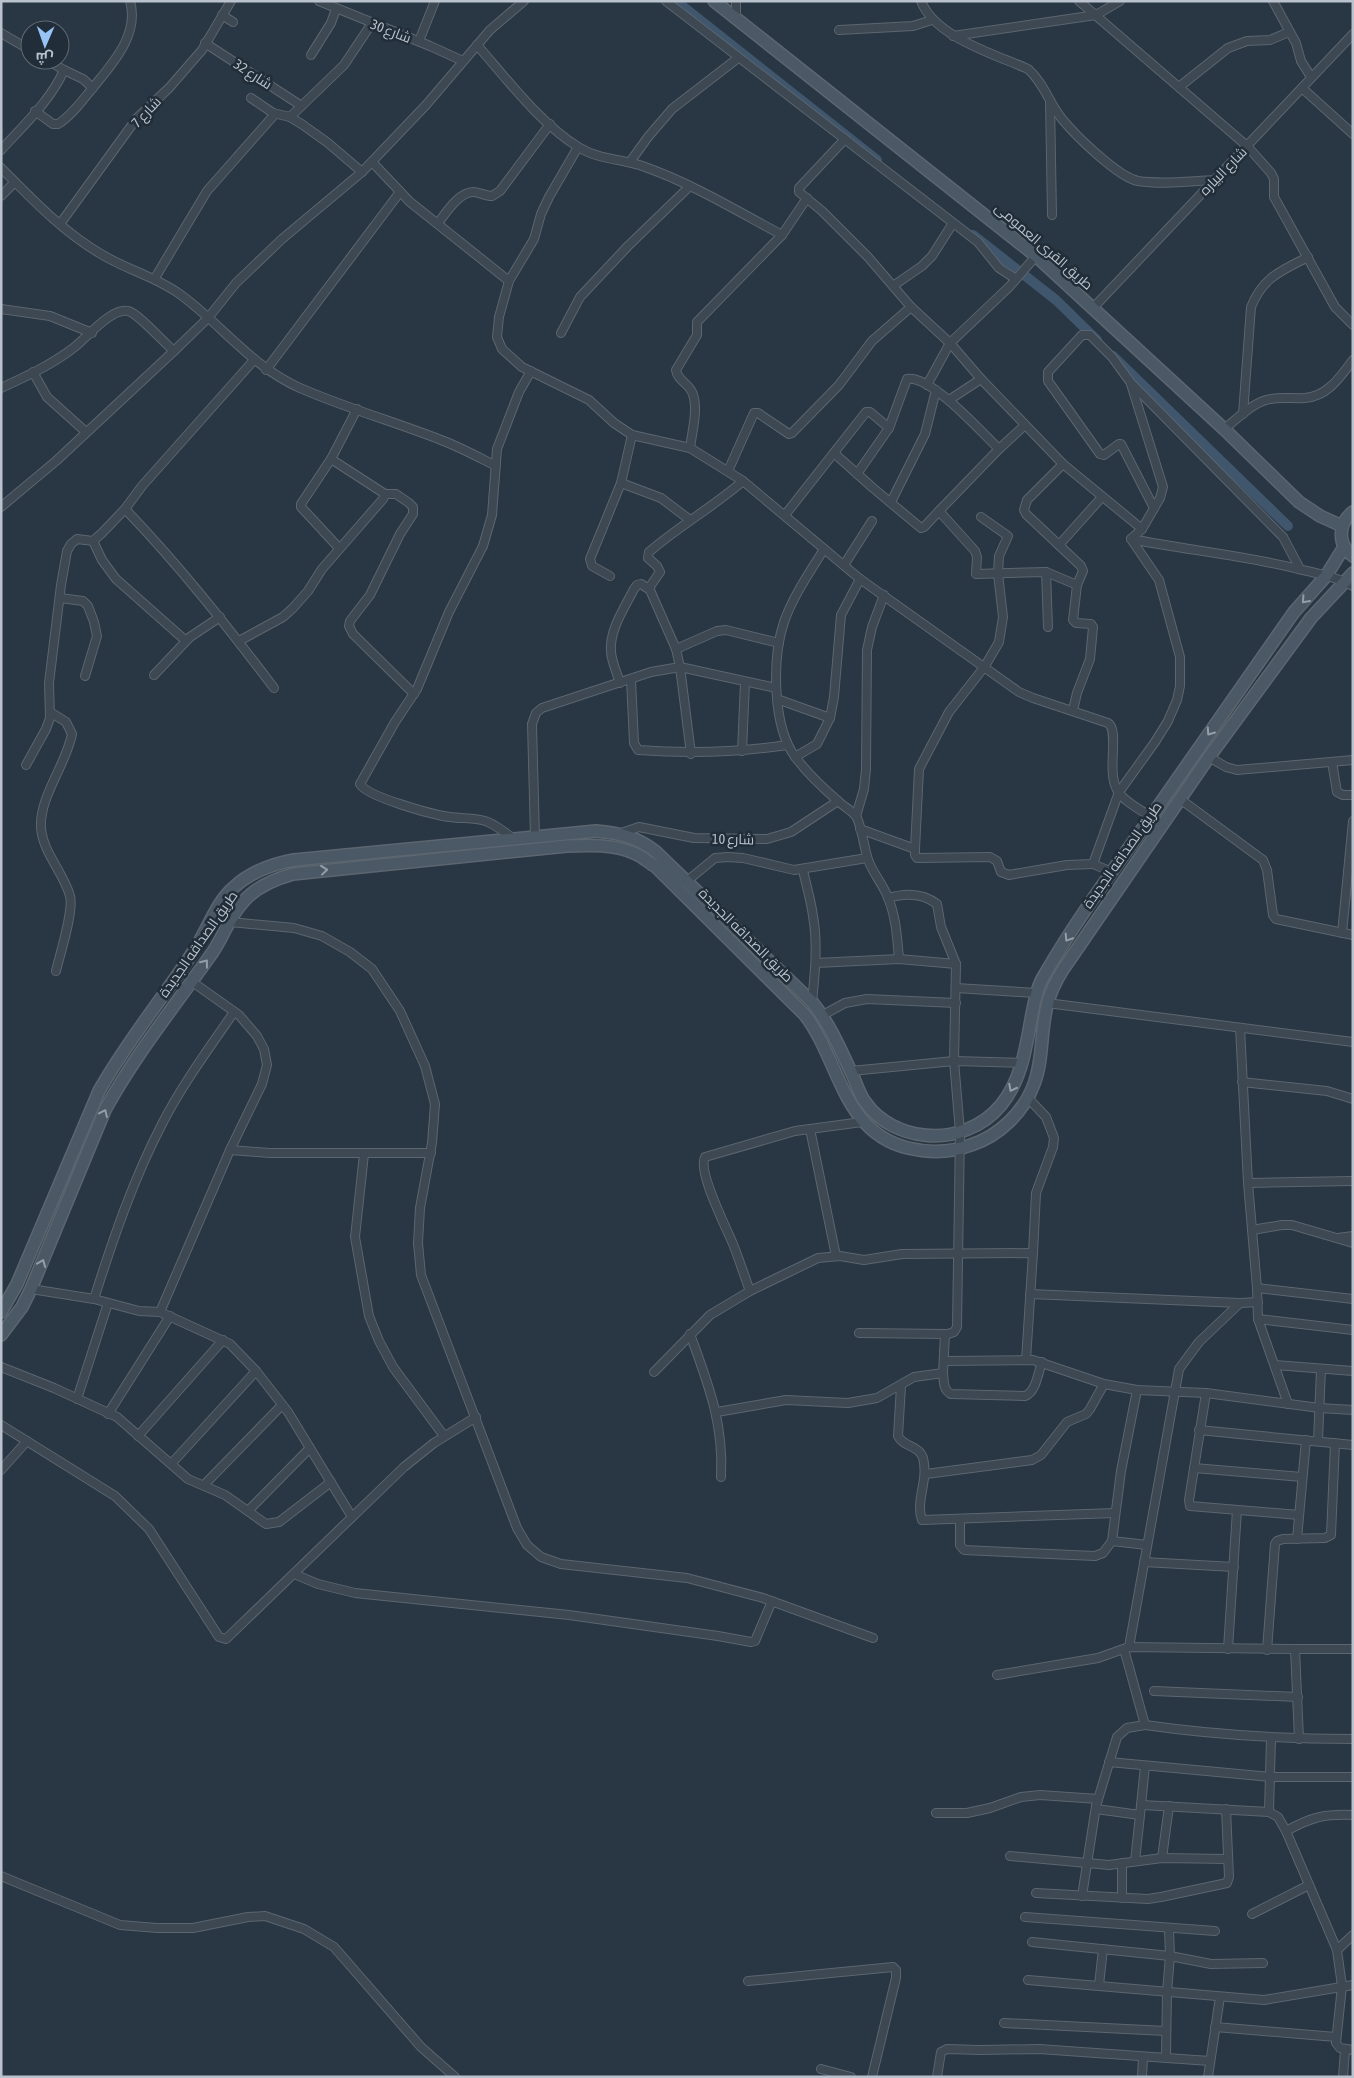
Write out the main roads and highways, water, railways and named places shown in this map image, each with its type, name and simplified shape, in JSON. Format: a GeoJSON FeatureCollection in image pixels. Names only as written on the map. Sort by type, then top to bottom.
{"type":"FeatureCollection","features":[{"type":"Feature","properties":{"kind":"waterway"},"geometry":{"type":"LineString","coordinates":[[676,1],[877,160]]}},
{"type":"Feature","properties":{"kind":"waterway"},"geometry":{"type":"LineString","coordinates":[[973,235],[1056,300],[1097,340]]}},
{"type":"Feature","properties":{"kind":"waterway"},"geometry":{"type":"LineString","coordinates":[[1113,356],[1288,526]]}}]}
